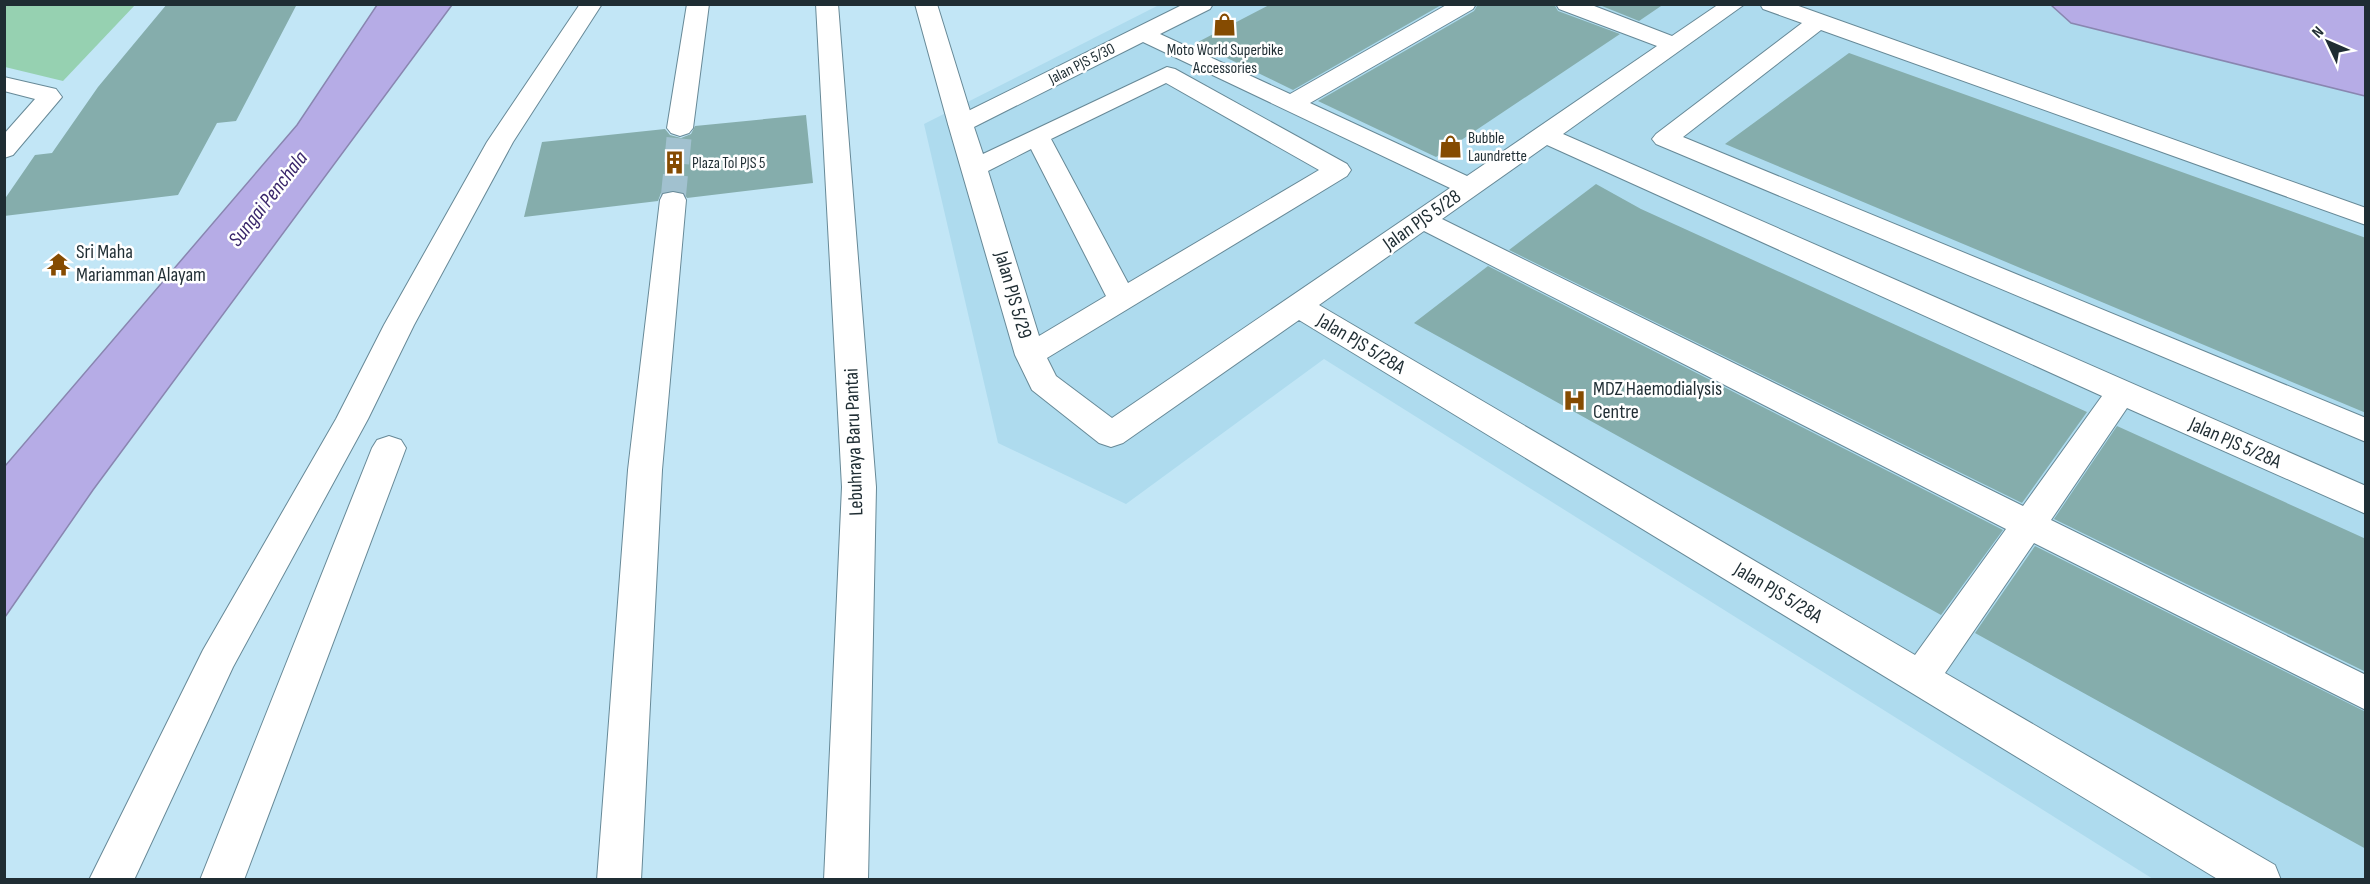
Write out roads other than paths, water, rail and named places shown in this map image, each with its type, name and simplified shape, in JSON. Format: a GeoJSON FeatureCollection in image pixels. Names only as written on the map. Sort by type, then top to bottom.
{"type":"FeatureCollection","features":[{"type":"Feature","properties":{"kind":"main road"},"geometry":{"type":"LineString","coordinates":[[111,879],[217,661],[352,419],[427,274],[500,142],[591,4]]}},
{"type":"Feature","properties":{"kind":"main road"},"geometry":{"type":"LineString","coordinates":[[680,128],[698,4]]}},
{"type":"Feature","properties":{"kind":"main road","name":"Lebuhraya Baru Pantai"},"geometry":{"type":"LineString","coordinates":[[827,4],[859,487],[846,879]]}},
{"type":"Feature","properties":{"kind":"main road","name":"Jalan PJS 5/29"},"geometry":{"type":"LineString","coordinates":[[926,4],[1030,355],[1043,382],[1111,435]]}},
{"type":"Feature","properties":{"kind":"main road"},"geometry":{"type":"LineString","coordinates":[[1292,103],[1465,4]]}},
{"type":"Feature","properties":{"kind":"main road"},"geometry":{"type":"LineString","coordinates":[[1567,4],[1675,45]]}},
{"type":"Feature","properties":{"kind":"main road","name":"Jalan PJS 5/28"},"geometry":{"type":"LineString","coordinates":[[1111,435],[1734,4]]}},
{"type":"Feature","properties":{"kind":"main road"},"geometry":{"type":"LineString","coordinates":[[1771,4],[1825,10],[2366,217]]}},
{"type":"Feature","properties":{"kind":"main road","name":"Jalan PJS 5/30"},"geometry":{"type":"LineString","coordinates":[[962,124],[1143,34],[1192,7]]}},
{"type":"Feature","properties":{"kind":"main road"},"geometry":{"type":"LineString","coordinates":[[1825,10],[1665,139],[2366,431]]}},
{"type":"Feature","properties":{"kind":"main road"},"geometry":{"type":"LineString","coordinates":[[1143,34],[1470,187]]}},
{"type":"Feature","properties":{"kind":"main road"},"geometry":{"type":"LineString","coordinates":[[975,168],[1167,74],[1338,170],[1030,355]]}},
{"type":"Feature","properties":{"kind":"main road"},"geometry":{"type":"LineString","coordinates":[[4,84],[47,94],[49,102],[4,150]]}},
{"type":"Feature","properties":{"kind":"main road","name":"Jalan PJS 5/28A"},"geometry":{"type":"LineString","coordinates":[[1545,135],[2366,501]]}},
{"type":"Feature","properties":{"kind":"main road"},"geometry":{"type":"LineString","coordinates":[[1037,136],[1122,299]]}},
{"type":"Feature","properties":{"kind":"main road"},"geometry":{"type":"LineString","coordinates":[[619,879],[645,470],[673,200]]}},
{"type":"Feature","properties":{"kind":"main road"},"geometry":{"type":"LineString","coordinates":[[1423,220],[2366,694]]}},
{"type":"Feature","properties":{"kind":"main road","name":"Jalan PJS 5/28A"},"geometry":{"type":"LineString","coordinates":[[1298,306],[2259,879]]}},
{"type":"Feature","properties":{"kind":"main road"},"geometry":{"type":"LineString","coordinates":[[1920,678],[2121,393]]}},
{"type":"Feature","properties":{"kind":"main road"},"geometry":{"type":"LineString","coordinates":[[222,879],[388,448]]}},
{"type":"Feature","properties":{"kind":"water","name":"Sungai Penchala"},"geometry":{"type":"Polygon","coordinates":[[[377,5],[452,5],[93,490],[5,617],[5,466],[297,125],[377,5]]]}},
{"type":"Feature","properties":{"kind":"water"},"geometry":{"type":"Polygon","coordinates":[[[2051,5],[2365,5],[2365,96],[2071,23],[2051,5]]]}},
{"type":"Feature","properties":{"kind":"tunnel"},"geometry":{"type":"LineString","coordinates":[[673,200],[680,128]]}},
{"type":"Feature","properties":{"kind":"place","name":"Moto World Superbike Accessories"},"geometry":{"type":"Point","coordinates":[1225,25]}},
{"type":"Feature","properties":{"kind":"place","name":"Bubble Laundrette"},"geometry":{"type":"Point","coordinates":[1450,147]}},
{"type":"Feature","properties":{"kind":"place","name":"Plaza Tol PJS 5"},"geometry":{"type":"Point","coordinates":[674,163]}},
{"type":"Feature","properties":{"kind":"place","name":"Sri Maha Mariamman Alayam"},"geometry":{"type":"Point","coordinates":[58,264]}},
{"type":"Feature","properties":{"kind":"place","name":"MDZ Haemodialysis Centre"},"geometry":{"type":"Point","coordinates":[1575,401]}}]}
